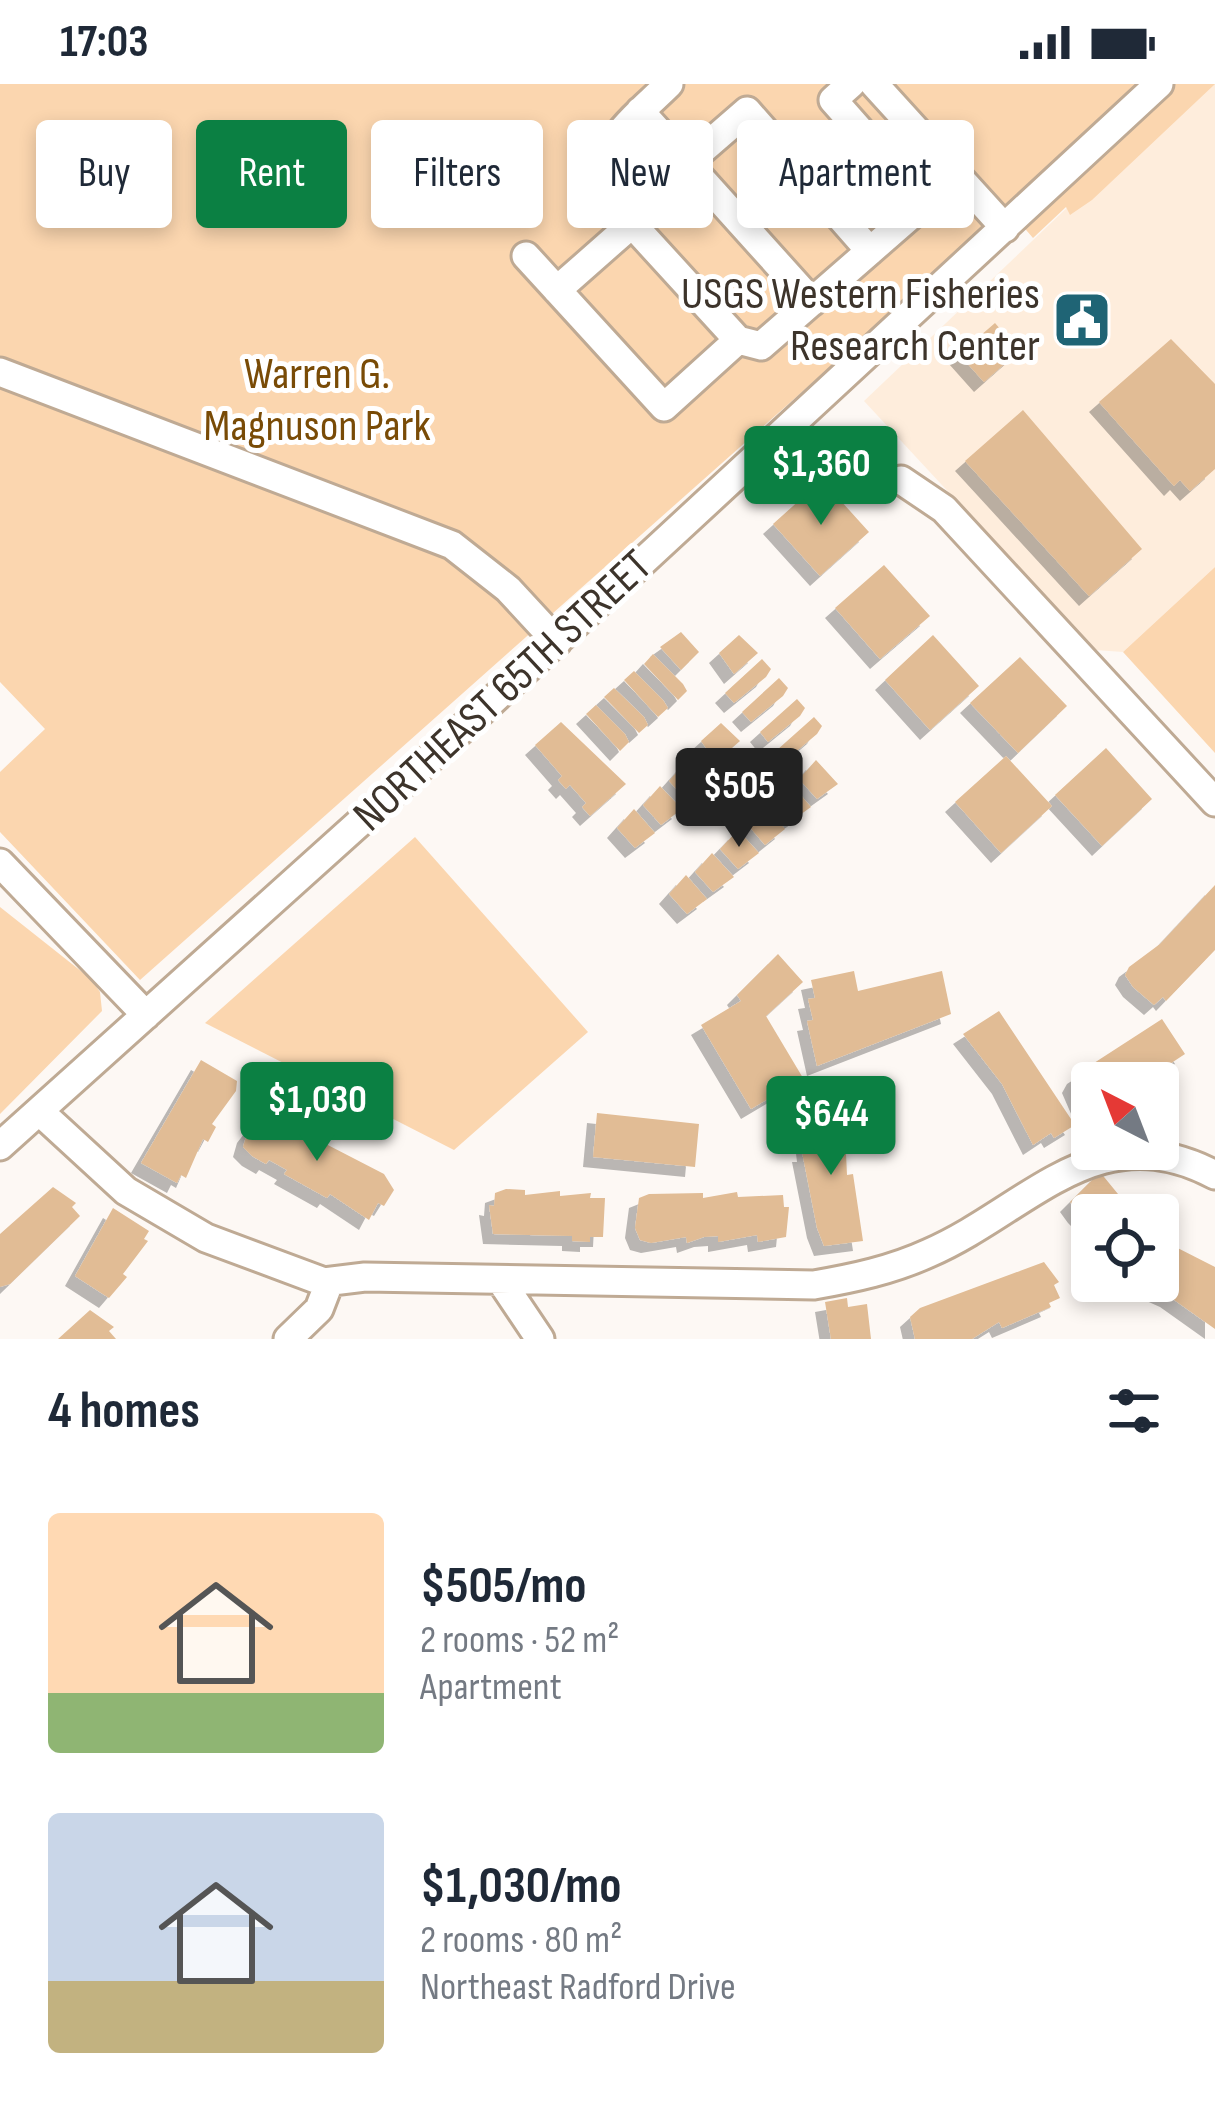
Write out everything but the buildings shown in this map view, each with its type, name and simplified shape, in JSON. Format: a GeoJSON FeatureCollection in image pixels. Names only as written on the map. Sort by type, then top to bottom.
{"type":"FeatureCollection","features":[{"type":"Feature","properties":{"kind":"street"},"geometry":{"type":"LineString","coordinates":[[631,120],[669,84]]}},
{"type":"Feature","properties":{"kind":"street"},"geometry":{"type":"LineString","coordinates":[[851,84],[833,100],[851,120]]}},
{"type":"Feature","properties":{"kind":"street"},"geometry":{"type":"LineString","coordinates":[[874,84],[906,120]]}},
{"type":"Feature","properties":{"kind":"street","name":"NORTHEAST 65TH STREET"},"geometry":{"type":"LineString","coordinates":[[0,1146],[557,642],[1159,84]]}},
{"type":"Feature","properties":{"kind":"street"},"geometry":{"type":"LineString","coordinates":[[640,111],[648,120]]}},
{"type":"Feature","properties":{"kind":"street"},"geometry":{"type":"LineString","coordinates":[[713,142],[747,111],[870,251]]}},
{"type":"Feature","properties":{"kind":"street"},"geometry":{"type":"LineString","coordinates":[[713,192],[812,302]]}},
{"type":"Feature","properties":{"kind":"street"},"geometry":{"type":"LineString","coordinates":[[974,195],[1005,228]]}},
{"type":"Feature","properties":{"kind":"street"},"geometry":{"type":"LineString","coordinates":[[557,290],[627,228]]}},
{"type":"Feature","properties":{"kind":"street"},"geometry":{"type":"LineString","coordinates":[[636,228],[738,340],[761,346],[897,228]]}},
{"type":"Feature","properties":{"kind":"street"},"geometry":{"type":"LineString","coordinates":[[526,256],[664,407],[738,340]]}},
{"type":"Feature","properties":{"kind":"street"},"geometry":{"type":"LineString","coordinates":[[0,371],[452,545],[508,589],[557,642]]}},
{"type":"Feature","properties":{"kind":"street"},"geometry":{"type":"LineString","coordinates":[[901,480],[944,509],[1215,802]]}},
{"type":"Feature","properties":{"kind":"street"},"geometry":{"type":"LineString","coordinates":[[0,863],[146,1015]]}},
{"type":"Feature","properties":{"kind":"street"},"geometry":{"type":"LineString","coordinates":[[39,1111],[107,1175],[155,1210],[226,1247],[329,1283],[365,1277],[814,1286],[871,1275],[930,1253],[1044,1182],[1093,1160],[1136,1154],[1172,1159],[1215,1175]]}},
{"type":"Feature","properties":{"kind":"street"},"geometry":{"type":"LineString","coordinates":[[501,1281],[540,1339]]}},
{"type":"Feature","properties":{"kind":"street"},"geometry":{"type":"LineString","coordinates":[[288,1339],[319,1310],[329,1283]]}},
{"type":"Feature","properties":{"kind":"shaded area","name":"USGS Western Fisheries Research Center"},"geometry":{"type":"Polygon","coordinates":[[[1197,84],[1215,84],[1215,567],[1123,652],[1095,650],[864,401],[1197,84]]]}},
{"type":"Feature","properties":{"kind":"green space","name":"Warren G. Magnuson Park"},"geometry":{"type":"Polygon","coordinates":[[[0,84],[1215,84],[1092,200],[1070,215],[1066,207],[1033,238],[1008,209],[140,980],[0,832],[0,772],[45,729],[0,682],[0,84]]]}},
{"type":"Feature","properties":{"kind":"green space"},"geometry":{"type":"Polygon","coordinates":[[[1215,567],[1215,753],[1123,652],[1215,567]]]}},
{"type":"Feature","properties":{"kind":"green space"},"geometry":{"type":"Polygon","coordinates":[[[415,837],[588,1032],[454,1150],[205,1023],[415,837]]]}},
{"type":"Feature","properties":{"kind":"green space"},"geometry":{"type":"Polygon","coordinates":[[[0,907],[91,979],[100,992],[102,1011],[0,1114],[0,907]]]}},
{"type":"Feature","properties":{"kind":"place","name":"USGS Western Fisheries Research Center"},"geometry":{"type":"Point","coordinates":[1082,320]}}]}
